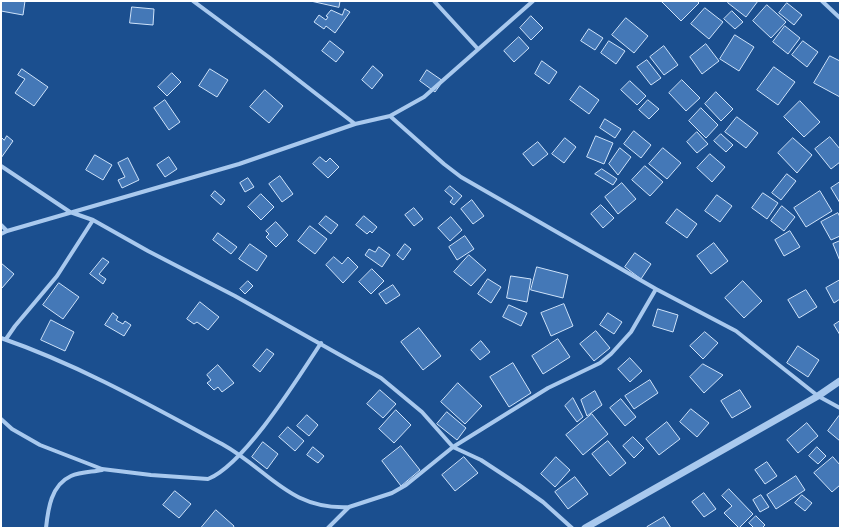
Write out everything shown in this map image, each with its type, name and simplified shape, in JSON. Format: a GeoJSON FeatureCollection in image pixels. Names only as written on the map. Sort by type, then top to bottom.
{"type":"FeatureCollection","features":[{"type":"Feature","properties":{"kind":"street"},"geometry":{"type":"LineString","coordinates":[[193,1],[355,124]]}},
{"type":"Feature","properties":{"kind":"street"},"geometry":{"type":"LineString","coordinates":[[434,1],[478,49]]}},
{"type":"Feature","properties":{"kind":"street"},"geometry":{"type":"LineString","coordinates":[[1,234],[6,231],[70,212],[239,164],[355,124],[390,116],[424,97],[533,1]]}},
{"type":"Feature","properties":{"kind":"street"},"geometry":{"type":"LineString","coordinates":[[822,1],[840,18]]}},
{"type":"Feature","properties":{"kind":"street"},"geometry":{"type":"LineString","coordinates":[[390,116],[444,164],[461,177],[656,289],[736,331],[818,396],[840,408]]}},
{"type":"Feature","properties":{"kind":"street"},"geometry":{"type":"LineString","coordinates":[[1,166],[70,212],[92,220],[321,343],[381,378],[422,412],[453,447],[481,460],[519,485],[543,502],[572,528]]}},
{"type":"Feature","properties":{"kind":"street"},"geometry":{"type":"LineString","coordinates":[[92,220],[57,276],[3,338],[114,386],[241,454],[284,490],[308,502],[331,508],[349,507],[392,493],[406,485],[453,447],[548,388],[606,358],[631,332],[656,289]]}},
{"type":"Feature","properties":{"kind":"street"},"geometry":{"type":"LineString","coordinates":[[1,225],[6,231]]}},
{"type":"Feature","properties":{"kind":"street"},"geometry":{"type":"LineString","coordinates":[[1,419],[12,429],[40,445],[102,469],[151,475],[208,479],[216,476],[241,454],[282,400],[321,343]]}},
{"type":"Feature","properties":{"kind":"street"},"geometry":{"type":"LineString","coordinates":[[585,528],[818,396],[840,381]]}},
{"type":"Feature","properties":{"kind":"street"},"geometry":{"type":"LineString","coordinates":[[46,528],[51,496],[60,484],[71,476],[102,469]]}},
{"type":"Feature","properties":{"kind":"street"},"geometry":{"type":"LineString","coordinates":[[328,528],[349,507]]}},
{"type":"Feature","properties":{"kind":"building"},"geometry":{"type":"Polygon","coordinates":[[[1,1],[25,1],[23,15],[1,11],[1,1]]]}},
{"type":"Feature","properties":{"kind":"building"},"geometry":{"type":"Polygon","coordinates":[[[311,1],[340,1],[339,7],[311,1]]]}},
{"type":"Feature","properties":{"kind":"building"},"geometry":{"type":"Polygon","coordinates":[[[697,1],[699,3],[681,21],[662,2],[697,1]]]}},
{"type":"Feature","properties":{"kind":"building"},"geometry":{"type":"Polygon","coordinates":[[[729,1],[758,1],[746,17],[728,3],[729,1]]]}},
{"type":"Feature","properties":{"kind":"building"},"geometry":{"type":"Polygon","coordinates":[[[787,3],[802,15],[794,25],[779,13],[787,3]]]}},
{"type":"Feature","properties":{"kind":"building"},"geometry":{"type":"Polygon","coordinates":[[[767,5],[786,22],[771,38],[753,21],[767,5]]]}},
{"type":"Feature","properties":{"kind":"building"},"geometry":{"type":"Polygon","coordinates":[[[132,7],[154,9],[153,25],[130,23],[132,7]]]}},
{"type":"Feature","properties":{"kind":"building"},"geometry":{"type":"Polygon","coordinates":[[[705,8],[723,22],[709,39],[691,24],[705,8]]]}},
{"type":"Feature","properties":{"kind":"building"},"geometry":{"type":"Polygon","coordinates":[[[345,9],[350,12],[335,33],[326,26],[324,29],[314,22],[319,15],[326,20],[328,17],[326,16],[331,10],[342,15],[345,9]]]}},
{"type":"Feature","properties":{"kind":"building"},"geometry":{"type":"Polygon","coordinates":[[[732,11],[743,22],[735,29],[724,19],[732,11]]]}},
{"type":"Feature","properties":{"kind":"building"},"geometry":{"type":"Polygon","coordinates":[[[531,16],[543,28],[531,40],[520,28],[531,16]]]}},
{"type":"Feature","properties":{"kind":"building"},"geometry":{"type":"Polygon","coordinates":[[[626,18],[648,36],[634,53],[612,35],[626,18]]]}},
{"type":"Feature","properties":{"kind":"building"},"geometry":{"type":"Polygon","coordinates":[[[785,26],[800,38],[788,54],[773,42],[785,26]]]}},
{"type":"Feature","properties":{"kind":"building"},"geometry":{"type":"Polygon","coordinates":[[[589,29],[603,38],[595,50],[581,41],[589,29]]]}},
{"type":"Feature","properties":{"kind":"building"},"geometry":{"type":"Polygon","coordinates":[[[735,35],[754,47],[739,71],[720,59],[735,35]]]}},
{"type":"Feature","properties":{"kind":"building"},"geometry":{"type":"Polygon","coordinates":[[[519,37],[529,48],[514,62],[504,51],[519,37]]]}},
{"type":"Feature","properties":{"kind":"building"},"geometry":{"type":"Polygon","coordinates":[[[330,41],[344,52],[336,62],[322,51],[330,41]]]}},
{"type":"Feature","properties":{"kind":"building"},"geometry":{"type":"Polygon","coordinates":[[[609,41],[625,51],[616,64],[601,53],[609,41]]]}},
{"type":"Feature","properties":{"kind":"building"},"geometry":{"type":"Polygon","coordinates":[[[803,41],[818,52],[807,67],[792,55],[803,41]]]}},
{"type":"Feature","properties":{"kind":"building"},"geometry":{"type":"Polygon","coordinates":[[[706,44],[719,61],[702,74],[690,57],[706,44]]]}},
{"type":"Feature","properties":{"kind":"building"},"geometry":{"type":"Polygon","coordinates":[[[664,46],[678,65],[664,75],[650,57],[664,46]]]}},
{"type":"Feature","properties":{"kind":"building"},"geometry":{"type":"Polygon","coordinates":[[[830,56],[840,61],[840,97],[814,83],[830,56]]]}},
{"type":"Feature","properties":{"kind":"building"},"geometry":{"type":"Polygon","coordinates":[[[647,60],[661,78],[651,85],[637,67],[647,60]]]}},
{"type":"Feature","properties":{"kind":"building"},"geometry":{"type":"Polygon","coordinates":[[[542,61],[557,72],[549,84],[535,74],[542,61]]]}},
{"type":"Feature","properties":{"kind":"building"},"geometry":{"type":"Polygon","coordinates":[[[373,66],[383,75],[372,89],[362,80],[373,66]]]}},
{"type":"Feature","properties":{"kind":"building"},"geometry":{"type":"Polygon","coordinates":[[[774,67],[795,82],[778,105],[757,90],[774,67]]]}},
{"type":"Feature","properties":{"kind":"building"},"geometry":{"type":"Polygon","coordinates":[[[22,69],[48,87],[34,106],[15,93],[25,79],[18,75],[22,69]]]}},
{"type":"Feature","properties":{"kind":"building"},"geometry":{"type":"Polygon","coordinates":[[[210,69],[228,80],[217,97],[199,86],[210,69]]]}},
{"type":"Feature","properties":{"kind":"building"},"geometry":{"type":"Polygon","coordinates":[[[427,70],[443,81],[435,92],[420,81],[427,70]]]}},
{"type":"Feature","properties":{"kind":"building"},"geometry":{"type":"Polygon","coordinates":[[[172,73],[181,82],[167,96],[158,87],[172,73]]]}},
{"type":"Feature","properties":{"kind":"building"},"geometry":{"type":"Polygon","coordinates":[[[682,80],[700,98],[686,111],[669,93],[682,80]]]}},
{"type":"Feature","properties":{"kind":"building"},"geometry":{"type":"Polygon","coordinates":[[[630,81],[646,96],[637,105],[621,90],[630,81]]]}},
{"type":"Feature","properties":{"kind":"building"},"geometry":{"type":"Polygon","coordinates":[[[580,86],[599,100],[589,114],[570,100],[580,86]]]}},
{"type":"Feature","properties":{"kind":"building"},"geometry":{"type":"Polygon","coordinates":[[[265,90],[283,106],[269,123],[250,107],[265,90]]]}},
{"type":"Feature","properties":{"kind":"building"},"geometry":{"type":"Polygon","coordinates":[[[716,92],[733,109],[721,121],[705,104],[716,92]]]}},
{"type":"Feature","properties":{"kind":"building"},"geometry":{"type":"Polygon","coordinates":[[[165,100],[180,122],[169,130],[154,108],[165,100]]]}},
{"type":"Feature","properties":{"kind":"building"},"geometry":{"type":"Polygon","coordinates":[[[648,100],[659,109],[649,119],[639,110],[648,100]]]}},
{"type":"Feature","properties":{"kind":"building"},"geometry":{"type":"Polygon","coordinates":[[[800,101],[820,122],[804,137],[784,117],[800,101]]]}},
{"type":"Feature","properties":{"kind":"building"},"geometry":{"type":"Polygon","coordinates":[[[701,108],[718,125],[706,138],[689,121],[701,108]]]}},
{"type":"Feature","properties":{"kind":"building"},"geometry":{"type":"Polygon","coordinates":[[[737,117],[758,133],[746,148],[725,132],[737,117]]]}},
{"type":"Feature","properties":{"kind":"building"},"geometry":{"type":"Polygon","coordinates":[[[605,119],[621,129],[615,138],[600,128],[605,119]]]}},
{"type":"Feature","properties":{"kind":"building"},"geometry":{"type":"Polygon","coordinates":[[[634,131],[651,145],[641,158],[624,144],[634,131]]]}},
{"type":"Feature","properties":{"kind":"building"},"geometry":{"type":"Polygon","coordinates":[[[697,132],[708,144],[697,153],[687,142],[697,132]]]}},
{"type":"Feature","properties":{"kind":"building"},"geometry":{"type":"Polygon","coordinates":[[[721,134],[733,145],[726,152],[714,141],[721,134]]]}},
{"type":"Feature","properties":{"kind":"building"},"geometry":{"type":"Polygon","coordinates":[[[7,136],[13,141],[1,158],[1,137],[4,140],[7,136]]]}},
{"type":"Feature","properties":{"kind":"building"},"geometry":{"type":"Polygon","coordinates":[[[596,136],[613,143],[604,164],[587,157],[596,136]]]}},
{"type":"Feature","properties":{"kind":"building"},"geometry":{"type":"Polygon","coordinates":[[[830,137],[840,149],[840,162],[831,169],[815,149],[830,137]]]}},
{"type":"Feature","properties":{"kind":"building"},"geometry":{"type":"Polygon","coordinates":[[[565,138],[576,147],[564,163],[552,154],[565,138]]]}},
{"type":"Feature","properties":{"kind":"building"},"geometry":{"type":"Polygon","coordinates":[[[793,138],[812,155],[797,173],[778,153],[793,138]]]}},
{"type":"Feature","properties":{"kind":"building"},"geometry":{"type":"Polygon","coordinates":[[[538,142],[548,154],[533,166],[523,154],[538,142]]]}},
{"type":"Feature","properties":{"kind":"building"},"geometry":{"type":"Polygon","coordinates":[[[620,148],[631,157],[618,175],[609,164],[620,148]]]}},
{"type":"Feature","properties":{"kind":"building"},"geometry":{"type":"Polygon","coordinates":[[[663,148],[681,163],[667,179],[649,164],[663,148]]]}},
{"type":"Feature","properties":{"kind":"building"},"geometry":{"type":"Polygon","coordinates":[[[710,154],[725,167],[712,182],[697,168],[710,154]]]}},
{"type":"Feature","properties":{"kind":"building"},"geometry":{"type":"Polygon","coordinates":[[[95,155],[112,165],[103,180],[86,170],[95,155]]]}},
{"type":"Feature","properties":{"kind":"building"},"geometry":{"type":"Polygon","coordinates":[[[169,157],[177,169],[165,177],[157,165],[169,157]]]}},
{"type":"Feature","properties":{"kind":"building"},"geometry":{"type":"Polygon","coordinates":[[[320,157],[326,162],[330,158],[339,167],[328,178],[313,164],[320,157]]]}},
{"type":"Feature","properties":{"kind":"building"},"geometry":{"type":"Polygon","coordinates":[[[128,158],[139,180],[122,188],[118,180],[125,177],[118,163],[128,158]]]}},
{"type":"Feature","properties":{"kind":"building"},"geometry":{"type":"Polygon","coordinates":[[[645,166],[663,182],[650,196],[632,180],[645,166]]]}},
{"type":"Feature","properties":{"kind":"building"},"geometry":{"type":"Polygon","coordinates":[[[602,169],[617,179],[613,185],[595,174],[602,169]]]}},
{"type":"Feature","properties":{"kind":"building"},"geometry":{"type":"Polygon","coordinates":[[[787,174],[796,181],[781,200],[772,193],[787,174]]]}},
{"type":"Feature","properties":{"kind":"building"},"geometry":{"type":"Polygon","coordinates":[[[280,176],[293,194],[282,202],[269,184],[280,176]]]}},
{"type":"Feature","properties":{"kind":"building"},"geometry":{"type":"Polygon","coordinates":[[[248,178],[254,187],[245,192],[240,183],[248,178]]]}},
{"type":"Feature","properties":{"kind":"building"},"geometry":{"type":"Polygon","coordinates":[[[840,182],[840,203],[831,188],[840,182]]]}},
{"type":"Feature","properties":{"kind":"building"},"geometry":{"type":"Polygon","coordinates":[[[622,183],[636,199],[618,214],[605,197],[622,183]]]}},
{"type":"Feature","properties":{"kind":"building"},"geometry":{"type":"Polygon","coordinates":[[[450,186],[462,196],[454,205],[450,202],[453,198],[445,191],[450,186]]]}},
{"type":"Feature","properties":{"kind":"building"},"geometry":{"type":"Polygon","coordinates":[[[215,191],[225,200],[221,205],[211,196],[215,191]]]}},
{"type":"Feature","properties":{"kind":"building"},"geometry":{"type":"Polygon","coordinates":[[[820,191],[832,211],[806,227],[794,208],[820,191]]]}},
{"type":"Feature","properties":{"kind":"building"},"geometry":{"type":"Polygon","coordinates":[[[763,193],[778,203],[767,219],[752,208],[763,193]]]}},
{"type":"Feature","properties":{"kind":"building"},"geometry":{"type":"Polygon","coordinates":[[[261,194],[274,207],[261,220],[248,207],[261,194]]]}},
{"type":"Feature","properties":{"kind":"building"},"geometry":{"type":"Polygon","coordinates":[[[717,195],[732,206],[720,222],[705,211],[717,195]]]}},
{"type":"Feature","properties":{"kind":"building"},"geometry":{"type":"Polygon","coordinates":[[[472,200],[484,216],[473,224],[461,209],[472,200]]]}},
{"type":"Feature","properties":{"kind":"building"},"geometry":{"type":"Polygon","coordinates":[[[601,205],[614,218],[603,228],[591,214],[601,205]]]}},
{"type":"Feature","properties":{"kind":"building"},"geometry":{"type":"Polygon","coordinates":[[[782,206],[795,217],[784,231],[771,221],[782,206]]]}},
{"type":"Feature","properties":{"kind":"building"},"geometry":{"type":"Polygon","coordinates":[[[414,208],[423,219],[414,226],[405,215],[414,208]]]}},
{"type":"Feature","properties":{"kind":"building"},"geometry":{"type":"Polygon","coordinates":[[[677,209],[697,224],[687,238],[666,223],[677,209]]]}},
{"type":"Feature","properties":{"kind":"building"},"geometry":{"type":"Polygon","coordinates":[[[838,213],[840,217],[840,236],[831,240],[821,222],[838,213]]]}},
{"type":"Feature","properties":{"kind":"building"},"geometry":{"type":"Polygon","coordinates":[[[326,216],[338,225],[331,234],[319,224],[326,216]]]}},
{"type":"Feature","properties":{"kind":"building"},"geometry":{"type":"Polygon","coordinates":[[[364,216],[377,227],[372,233],[370,231],[367,234],[356,225],[364,216]]]}},
{"type":"Feature","properties":{"kind":"building"},"geometry":{"type":"Polygon","coordinates":[[[451,217],[462,230],[450,241],[438,228],[451,217]]]}},
{"type":"Feature","properties":{"kind":"building"},"geometry":{"type":"Polygon","coordinates":[[[276,222],[288,235],[276,247],[266,237],[269,234],[266,231],[276,222]]]}},
{"type":"Feature","properties":{"kind":"building"},"geometry":{"type":"Polygon","coordinates":[[[310,226],[327,239],[315,254],[298,241],[310,226]]]}},
{"type":"Feature","properties":{"kind":"building"},"geometry":{"type":"Polygon","coordinates":[[[790,231],[800,247],[784,256],[775,240],[790,231]]]}},
{"type":"Feature","properties":{"kind":"building"},"geometry":{"type":"Polygon","coordinates":[[[218,233],[237,247],[231,254],[213,240],[218,233]]]}},
{"type":"Feature","properties":{"kind":"building"},"geometry":{"type":"Polygon","coordinates":[[[465,236],[474,249],[457,260],[449,247],[465,236]]]}},
{"type":"Feature","properties":{"kind":"building"},"geometry":{"type":"Polygon","coordinates":[[[840,241],[840,261],[833,244],[840,241]]]}},
{"type":"Feature","properties":{"kind":"building"},"geometry":{"type":"Polygon","coordinates":[[[714,243],[728,261],[711,274],[697,256],[714,243]]]}},
{"type":"Feature","properties":{"kind":"building"},"geometry":{"type":"Polygon","coordinates":[[[250,244],[267,256],[257,271],[239,259],[250,244]]]}},
{"type":"Feature","properties":{"kind":"building"},"geometry":{"type":"Polygon","coordinates":[[[405,244],[411,249],[403,260],[397,255],[405,244]]]}},
{"type":"Feature","properties":{"kind":"building"},"geometry":{"type":"Polygon","coordinates":[[[379,247],[390,255],[382,267],[365,255],[369,249],[375,252],[379,247]]]}},
{"type":"Feature","properties":{"kind":"building"},"geometry":{"type":"Polygon","coordinates":[[[635,253],[651,264],[641,279],[625,267],[635,253]]]}},
{"type":"Feature","properties":{"kind":"building"},"geometry":{"type":"Polygon","coordinates":[[[469,255],[486,270],[471,286],[454,272],[469,255]]]}},
{"type":"Feature","properties":{"kind":"building"},"geometry":{"type":"Polygon","coordinates":[[[334,257],[342,264],[348,257],[358,267],[343,283],[326,265],[334,257]]]}},
{"type":"Feature","properties":{"kind":"building"},"geometry":{"type":"Polygon","coordinates":[[[103,258],[109,262],[99,274],[106,279],[103,284],[90,274],[103,258]]]}},
{"type":"Feature","properties":{"kind":"building"},"geometry":{"type":"Polygon","coordinates":[[[1,263],[14,274],[2,288],[1,288],[1,263]]]}},
{"type":"Feature","properties":{"kind":"building"},"geometry":{"type":"Polygon","coordinates":[[[537,267],[568,275],[563,298],[531,290],[537,267]]]}},
{"type":"Feature","properties":{"kind":"building"},"geometry":{"type":"Polygon","coordinates":[[[372,269],[384,281],[371,294],[359,282],[372,269]]]}},
{"type":"Feature","properties":{"kind":"building"},"geometry":{"type":"Polygon","coordinates":[[[511,276],[531,279],[527,302],[507,298],[511,276]]]}},
{"type":"Feature","properties":{"kind":"building"},"geometry":{"type":"Polygon","coordinates":[[[488,279],[501,287],[491,303],[478,294],[488,279]]]}},
{"type":"Feature","properties":{"kind":"building"},"geometry":{"type":"Polygon","coordinates":[[[840,280],[840,299],[834,303],[826,288],[840,280]]]}},
{"type":"Feature","properties":{"kind":"building"},"geometry":{"type":"Polygon","coordinates":[[[248,281],[253,286],[245,294],[240,289],[248,281]]]}},
{"type":"Feature","properties":{"kind":"building"},"geometry":{"type":"Polygon","coordinates":[[[743,281],[762,301],[744,318],[725,298],[743,281]]]}},
{"type":"Feature","properties":{"kind":"building"},"geometry":{"type":"Polygon","coordinates":[[[59,283],[79,297],[63,319],[43,305],[59,283]]]}},
{"type":"Feature","properties":{"kind":"building"},"geometry":{"type":"Polygon","coordinates":[[[393,285],[400,295],[386,304],[379,294],[393,285]]]}},
{"type":"Feature","properties":{"kind":"building"},"geometry":{"type":"Polygon","coordinates":[[[806,290],[817,307],[799,318],[788,300],[806,290]]]}},
{"type":"Feature","properties":{"kind":"building"},"geometry":{"type":"Polygon","coordinates":[[[200,302],[219,317],[208,330],[197,322],[194,324],[187,319],[200,302]]]}},
{"type":"Feature","properties":{"kind":"building"},"geometry":{"type":"Polygon","coordinates":[[[564,304],[573,326],[551,336],[541,313],[564,304]]]}},
{"type":"Feature","properties":{"kind":"building"},"geometry":{"type":"Polygon","coordinates":[[[509,305],[527,313],[521,326],[503,317],[509,305]]]}},
{"type":"Feature","properties":{"kind":"building"},"geometry":{"type":"Polygon","coordinates":[[[658,309],[678,315],[673,332],[653,326],[658,309]]]}},
{"type":"Feature","properties":{"kind":"building"},"geometry":{"type":"Polygon","coordinates":[[[113,313],[118,317],[116,320],[123,324],[125,321],[131,325],[124,336],[105,325],[113,313]]]}},
{"type":"Feature","properties":{"kind":"building"},"geometry":{"type":"Polygon","coordinates":[[[608,313],[622,322],[614,334],[600,325],[608,313]]]}},
{"type":"Feature","properties":{"kind":"building"},"geometry":{"type":"Polygon","coordinates":[[[51,320],[74,332],[65,351],[41,340],[51,320]]]}},
{"type":"Feature","properties":{"kind":"building"},"geometry":{"type":"Polygon","coordinates":[[[840,321],[840,335],[834,325],[840,321]]]}},
{"type":"Feature","properties":{"kind":"building"},"geometry":{"type":"Polygon","coordinates":[[[419,328],[441,356],[423,370],[401,342],[419,328]]]}},
{"type":"Feature","properties":{"kind":"building"},"geometry":{"type":"Polygon","coordinates":[[[596,331],[610,348],[594,361],[580,344],[596,331]]]}},
{"type":"Feature","properties":{"kind":"building"},"geometry":{"type":"Polygon","coordinates":[[[705,332],[718,343],[703,359],[690,346],[705,332]]]}},
{"type":"Feature","properties":{"kind":"building"},"geometry":{"type":"Polygon","coordinates":[[[558,339],[570,357],[543,374],[532,356],[558,339]]]}},
{"type":"Feature","properties":{"kind":"building"},"geometry":{"type":"Polygon","coordinates":[[[481,341],[490,352],[480,360],[471,350],[481,341]]]}},
{"type":"Feature","properties":{"kind":"building"},"geometry":{"type":"Polygon","coordinates":[[[798,346],[819,360],[808,377],[787,363],[798,346]]]}},
{"type":"Feature","properties":{"kind":"building"},"geometry":{"type":"Polygon","coordinates":[[[267,349],[274,354],[260,372],[253,366],[267,349]]]}},
{"type":"Feature","properties":{"kind":"building"},"geometry":{"type":"Polygon","coordinates":[[[630,358],[642,371],[630,382],[618,369],[630,358]]]}},
{"type":"Feature","properties":{"kind":"building"},"geometry":{"type":"Polygon","coordinates":[[[513,363],[531,393],[509,407],[490,377],[513,363]]]}},
{"type":"Feature","properties":{"kind":"building"},"geometry":{"type":"Polygon","coordinates":[[[703,364],[723,375],[704,393],[690,377],[703,364]]]}},
{"type":"Feature","properties":{"kind":"building"},"geometry":{"type":"Polygon","coordinates":[[[218,365],[234,383],[222,392],[218,387],[214,390],[207,383],[211,380],[207,375],[218,365]]]}},
{"type":"Feature","properties":{"kind":"building"},"geometry":{"type":"Polygon","coordinates":[[[650,380],[658,393],[634,409],[625,396],[650,380]]]}},
{"type":"Feature","properties":{"kind":"building"},"geometry":{"type":"Polygon","coordinates":[[[458,383],[482,406],[465,424],[441,402],[458,383]]]}},
{"type":"Feature","properties":{"kind":"building"},"geometry":{"type":"Polygon","coordinates":[[[380,390],[396,404],[383,418],[367,404],[380,390]]]}},
{"type":"Feature","properties":{"kind":"building"},"geometry":{"type":"Polygon","coordinates":[[[740,390],[751,407],[732,418],[721,401],[740,390]]]}},
{"type":"Feature","properties":{"kind":"building"},"geometry":{"type":"Polygon","coordinates":[[[595,391],[602,405],[587,416],[581,400],[595,391]]]}},
{"type":"Feature","properties":{"kind":"building"},"geometry":{"type":"Polygon","coordinates":[[[573,398],[583,417],[577,422],[565,406],[573,398]]]}},
{"type":"Feature","properties":{"kind":"building"},"geometry":{"type":"Polygon","coordinates":[[[621,399],[636,417],[625,426],[610,408],[621,399]]]}},
{"type":"Feature","properties":{"kind":"building"},"geometry":{"type":"Polygon","coordinates":[[[691,409],[709,423],[697,437],[680,422],[691,409]]]}},
{"type":"Feature","properties":{"kind":"building"},"geometry":{"type":"Polygon","coordinates":[[[396,410],[411,425],[394,443],[379,429],[396,410]]]}},
{"type":"Feature","properties":{"kind":"building"},"geometry":{"type":"Polygon","coordinates":[[[447,412],[466,428],[457,440],[437,424],[447,412]]]}},
{"type":"Feature","properties":{"kind":"building"},"geometry":{"type":"Polygon","coordinates":[[[592,414],[608,434],[583,455],[566,435],[592,414]]]}},
{"type":"Feature","properties":{"kind":"building"},"geometry":{"type":"Polygon","coordinates":[[[307,415],[318,425],[309,436],[297,426],[307,415]]]}},
{"type":"Feature","properties":{"kind":"building"},"geometry":{"type":"Polygon","coordinates":[[[839,416],[840,417],[840,441],[828,431],[839,416]]]}},
{"type":"Feature","properties":{"kind":"building"},"geometry":{"type":"Polygon","coordinates":[[[667,422],[680,439],[659,455],[646,439],[667,422]]]}},
{"type":"Feature","properties":{"kind":"building"},"geometry":{"type":"Polygon","coordinates":[[[807,423],[818,436],[798,453],[787,440],[807,423]]]}},
{"type":"Feature","properties":{"kind":"building"},"geometry":{"type":"Polygon","coordinates":[[[288,427],[304,441],[295,451],[279,437],[288,427]]]}},
{"type":"Feature","properties":{"kind":"building"},"geometry":{"type":"Polygon","coordinates":[[[633,437],[644,448],[634,458],[623,446],[633,437]]]}},
{"type":"Feature","properties":{"kind":"building"},"geometry":{"type":"Polygon","coordinates":[[[608,441],[626,463],[610,476],[592,454],[608,441]]]}},
{"type":"Feature","properties":{"kind":"building"},"geometry":{"type":"Polygon","coordinates":[[[263,442],[278,454],[267,469],[252,457],[263,442]]]}},
{"type":"Feature","properties":{"kind":"building"},"geometry":{"type":"Polygon","coordinates":[[[401,446],[420,470],[401,486],[382,461],[401,446]]]}},
{"type":"Feature","properties":{"kind":"building"},"geometry":{"type":"Polygon","coordinates":[[[313,447],[324,456],[318,463],[307,455],[313,447]]]}},
{"type":"Feature","properties":{"kind":"building"},"geometry":{"type":"Polygon","coordinates":[[[817,447],[826,456],[818,464],[809,456],[817,447]]]}},
{"type":"Feature","properties":{"kind":"building"},"geometry":{"type":"Polygon","coordinates":[[[464,457],[478,473],[455,491],[442,475],[464,457]]]}},
{"type":"Feature","properties":{"kind":"building"},"geometry":{"type":"Polygon","coordinates":[[[556,457],[570,470],[555,487],[541,474],[556,457]]]}},
{"type":"Feature","properties":{"kind":"building"},"geometry":{"type":"Polygon","coordinates":[[[833,457],[840,465],[840,485],[832,492],[814,473],[833,457]]]}},
{"type":"Feature","properties":{"kind":"building"},"geometry":{"type":"Polygon","coordinates":[[[767,462],[777,476],[765,484],[755,470],[767,462]]]}},
{"type":"Feature","properties":{"kind":"building"},"geometry":{"type":"Polygon","coordinates":[[[796,476],[805,490],[776,509],[767,495],[796,476]]]}},
{"type":"Feature","properties":{"kind":"building"},"geometry":{"type":"Polygon","coordinates":[[[575,477],[588,494],[568,509],[555,492],[575,477]]]}},
{"type":"Feature","properties":{"kind":"building"},"geometry":{"type":"Polygon","coordinates":[[[729,489],[753,514],[739,528],[724,513],[732,506],[722,496],[729,489]]]}},
{"type":"Feature","properties":{"kind":"building"},"geometry":{"type":"Polygon","coordinates":[[[175,491],[191,504],[179,518],[163,505],[175,491]]]}},
{"type":"Feature","properties":{"kind":"building"},"geometry":{"type":"Polygon","coordinates":[[[704,493],[716,509],[704,517],[692,502],[704,493]]]}},
{"type":"Feature","properties":{"kind":"building"},"geometry":{"type":"Polygon","coordinates":[[[761,495],[769,507],[760,512],[753,500],[761,495]]]}},
{"type":"Feature","properties":{"kind":"building"},"geometry":{"type":"Polygon","coordinates":[[[802,495],[812,503],[805,511],[795,503],[802,495]]]}},
{"type":"Feature","properties":{"kind":"building"},"geometry":{"type":"Polygon","coordinates":[[[216,510],[234,526],[233,528],[201,528],[216,510]]]}},
{"type":"Feature","properties":{"kind":"building"},"geometry":{"type":"Polygon","coordinates":[[[756,516],[765,525],[762,528],[754,528],[749,523],[756,516]]]}},
{"type":"Feature","properties":{"kind":"building"},"geometry":{"type":"Polygon","coordinates":[[[664,517],[671,528],[647,528],[647,527],[664,517]]]}}]}
